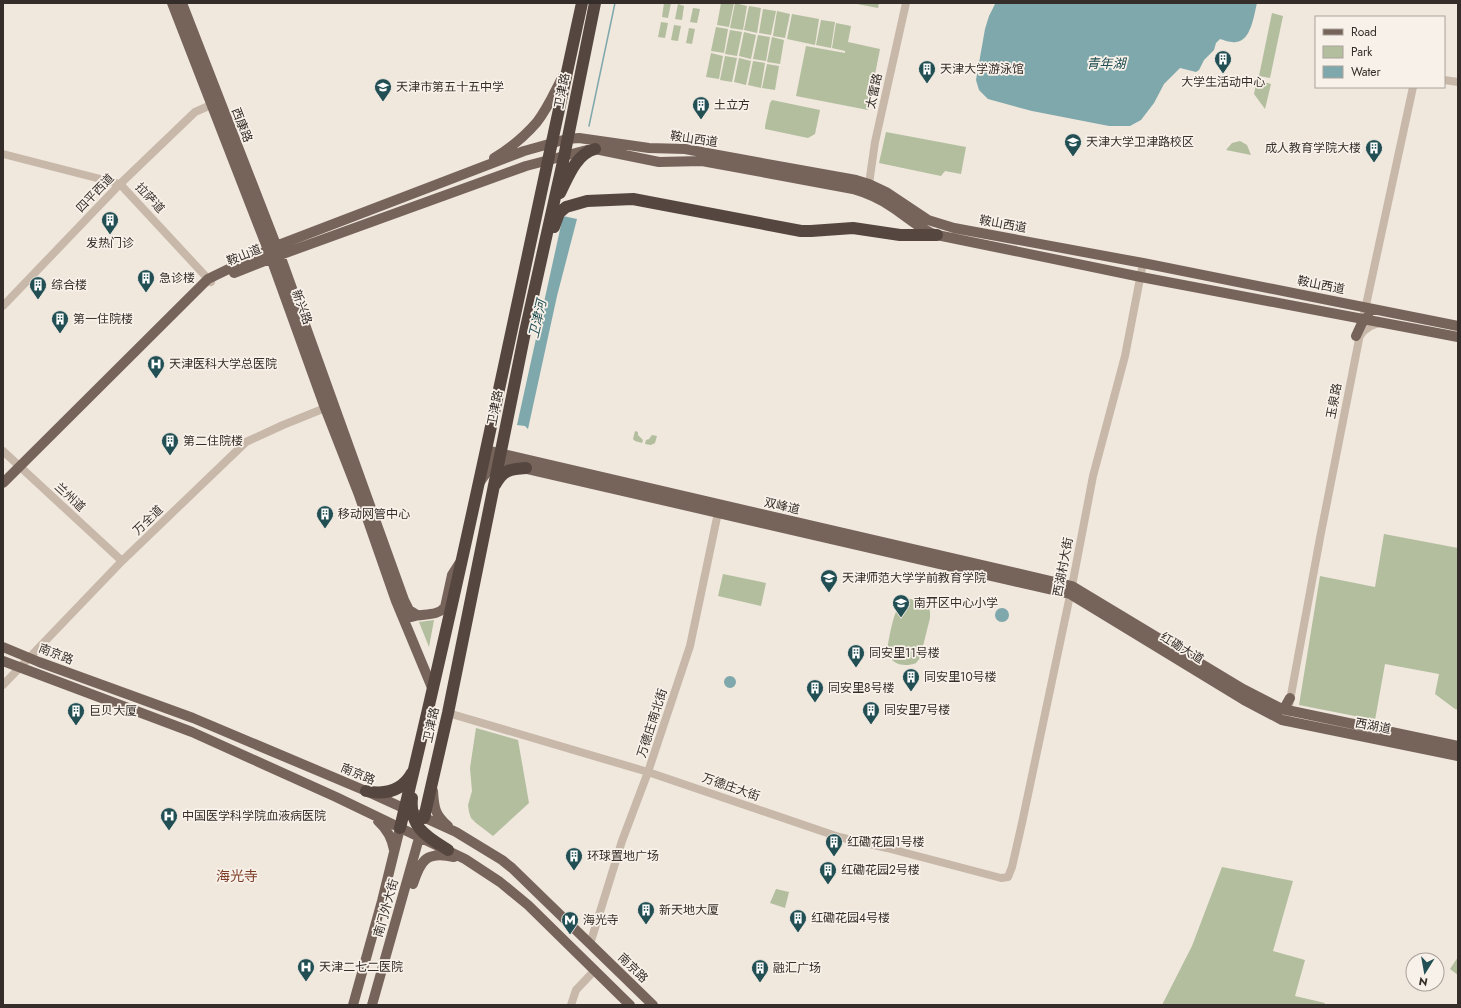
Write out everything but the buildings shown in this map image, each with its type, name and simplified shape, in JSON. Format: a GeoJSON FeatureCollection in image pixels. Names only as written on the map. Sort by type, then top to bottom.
{"type":"FeatureCollection","features":[{"type":"Feature","properties":{"kind":"highway","name":"卫津路"},"geometry":{"type":"LineString","coordinates":[[416,829],[407,811],[416,765],[485,454],[582,3]]}},
{"type":"Feature","properties":{"kind":"highway","name":"卫津路"},"geometry":{"type":"LineString","coordinates":[[416,829],[434,780],[492,489],[534,288],[564,157],[595,3]]}},
{"type":"Feature","properties":{"kind":"highway"},"geometry":{"type":"LineString","coordinates":[[549,220],[558,198],[575,165],[583,154],[595,149]]}},
{"type":"Feature","properties":{"kind":"highway"},"geometry":{"type":"LineString","coordinates":[[534,288],[544,267],[559,213],[566,207],[587,201],[632,199],[801,231],[853,228],[900,235],[937,235]]}},
{"type":"Feature","properties":{"kind":"highway"},"geometry":{"type":"LineString","coordinates":[[492,489],[500,476],[504,473],[527,464]]}},
{"type":"Feature","properties":{"kind":"highway"},"geometry":{"type":"LineString","coordinates":[[366,791],[382,793],[397,790],[407,781],[416,765]]}},
{"type":"Feature","properties":{"kind":"highway"},"geometry":{"type":"LineString","coordinates":[[416,829],[448,850]]}},
{"type":"Feature","properties":{"kind":"main road","name":"新兴路"},"geometry":{"type":"LineString","coordinates":[[172,3],[211,105],[273,252],[404,620]]}},
{"type":"Feature","properties":{"kind":"main road","name":"西康路"},"geometry":{"type":"LineString","coordinates":[[182,3],[273,252]]}},
{"type":"Feature","properties":{"kind":"main road"},"geometry":{"type":"LineString","coordinates":[[477,169],[500,155],[524,136],[537,122],[546,110],[568,68]]}},
{"type":"Feature","properties":{"kind":"main road","name":"鞍山西道"},"geometry":{"type":"LineString","coordinates":[[552,143],[567,139],[579,138],[649,148],[684,149],[849,179],[868,184],[886,192],[920,216],[938,224],[954,228],[1143,263],[1458,326]]}},
{"type":"Feature","properties":{"kind":"main road","name":"鞍山道"},"geometry":{"type":"LineString","coordinates":[[3,483],[21,468],[210,280],[273,252],[477,169],[524,151],[552,143]]}},
{"type":"Feature","properties":{"kind":"main road","name":"鞍山西道"},"geometry":{"type":"LineString","coordinates":[[564,157],[586,150],[595,149],[659,162],[702,161],[852,190],[866,194],[883,202],[924,229],[937,235],[1141,277],[1458,337]]}},
{"type":"Feature","properties":{"kind":"main road","name":"鞍山道"},"geometry":{"type":"LineString","coordinates":[[273,252],[526,166],[564,157]]}},
{"type":"Feature","properties":{"kind":"main road"},"geometry":{"type":"LineString","coordinates":[[1357,336],[1362,320],[1371,314],[1385,311]]}},
{"type":"Feature","properties":{"kind":"main road"},"geometry":{"type":"LineString","coordinates":[[329,407],[370,504],[404,600],[409,610],[417,615]]}},
{"type":"Feature","properties":{"kind":"main road","name":"双峰道"},"geometry":{"type":"LineString","coordinates":[[485,454],[1071,590]]}},
{"type":"Feature","properties":{"kind":"main road"},"geometry":{"type":"LineString","coordinates":[[478,486],[499,458]]}},
{"type":"Feature","properties":{"kind":"main road","name":"鞍山道"},"geometry":{"type":"LineString","coordinates":[[3,490],[21,468]]}},
{"type":"Feature","properties":{"kind":"main road"},"geometry":{"type":"LineString","coordinates":[[404,620],[417,615],[434,614],[445,607],[452,575],[462,559]]}},
{"type":"Feature","properties":{"kind":"main road","name":"红磡大道"},"geometry":{"type":"LineString","coordinates":[[1071,590],[1243,689],[1265,700],[1286,705]]}},
{"type":"Feature","properties":{"kind":"main road","name":"红磡大道"},"geometry":{"type":"LineString","coordinates":[[1071,590],[1252,705],[1284,721]]}},
{"type":"Feature","properties":{"kind":"main road","name":"卫津路"},"geometry":{"type":"LineString","coordinates":[[404,620],[433,690]]}},
{"type":"Feature","properties":{"kind":"main road","name":"南京路"},"geometry":{"type":"LineString","coordinates":[[3,647],[29,658],[193,718],[366,791],[407,811],[416,829]]}},
{"type":"Feature","properties":{"kind":"main road","name":"南京路"},"geometry":{"type":"LineString","coordinates":[[3,661],[192,732],[358,808],[416,829],[456,832],[502,860],[512,868],[652,1005]]}},
{"type":"Feature","properties":{"kind":"main road"},"geometry":{"type":"LineString","coordinates":[[1252,705],[1272,711],[1286,705]]}},
{"type":"Feature","properties":{"kind":"main road","name":"西湖道"},"geometry":{"type":"LineString","coordinates":[[1286,705],[1458,746]]}},
{"type":"Feature","properties":{"kind":"main road","name":"西湖道"},"geometry":{"type":"LineString","coordinates":[[1284,721],[1458,756]]}},
{"type":"Feature","properties":{"kind":"main road"},"geometry":{"type":"LineString","coordinates":[[434,780],[434,804],[437,815],[447,826],[456,832]]}},
{"type":"Feature","properties":{"kind":"main road"},"geometry":{"type":"LineString","coordinates":[[358,808],[387,830],[393,844],[394,854]]}},
{"type":"Feature","properties":{"kind":"main road","name":"南门外大街"},"geometry":{"type":"LineString","coordinates":[[354,1005],[394,854],[416,829]]}},
{"type":"Feature","properties":{"kind":"main road","name":"南门外大街"},"geometry":{"type":"LineString","coordinates":[[372,1005],[414,860],[416,829]]}},
{"type":"Feature","properties":{"kind":"main road"},"geometry":{"type":"LineString","coordinates":[[448,850],[466,859],[500,882],[528,905],[630,1005]]}},
{"type":"Feature","properties":{"kind":"main road"},"geometry":{"type":"LineString","coordinates":[[383,964],[398,936],[414,879],[422,862],[429,856],[437,854],[466,859]]}},
{"type":"Feature","properties":{"kind":"street","name":"太雷路"},"geometry":{"type":"LineString","coordinates":[[868,184],[875,142],[906,3]]}},
{"type":"Feature","properties":{"kind":"street"},"geometry":{"type":"LineString","coordinates":[[1445,80],[1458,82]]}},
{"type":"Feature","properties":{"kind":"street"},"geometry":{"type":"LineString","coordinates":[[1362,320],[1363,307],[1409,88]]}},
{"type":"Feature","properties":{"kind":"street"},"geometry":{"type":"LineString","coordinates":[[1363,307],[1413,88]]}},
{"type":"Feature","properties":{"kind":"street","name":"四平西道"},"geometry":{"type":"LineString","coordinates":[[3,306],[120,184],[195,112],[211,105]]}},
{"type":"Feature","properties":{"kind":"street","name":"拉萨道"},"geometry":{"type":"LineString","coordinates":[[3,154],[120,184],[210,280]]}},
{"type":"Feature","properties":{"kind":"street","name":"西湖村大街"},"geometry":{"type":"LineString","coordinates":[[1008,876],[1012,867],[1022,823],[1071,590],[1093,476],[1125,356],[1143,263]]}},
{"type":"Feature","properties":{"kind":"street"},"geometry":{"type":"LineString","coordinates":[[1357,336],[1369,326],[1382,323]]}},
{"type":"Feature","properties":{"kind":"street","name":"玉泉路"},"geometry":{"type":"LineString","coordinates":[[1284,721],[1357,336]]}},
{"type":"Feature","properties":{"kind":"street","name":"万全道"},"geometry":{"type":"LineString","coordinates":[[3,685],[122,561],[246,442],[283,425],[329,407]]}},
{"type":"Feature","properties":{"kind":"street","name":"兰州道"},"geometry":{"type":"LineString","coordinates":[[3,451],[122,561]]}},
{"type":"Feature","properties":{"kind":"street","name":"万德庄南北街"},"geometry":{"type":"LineString","coordinates":[[590,944],[622,841],[648,772],[690,646],[719,509]]}},
{"type":"Feature","properties":{"kind":"street","name":"万德庄大街"},"geometry":{"type":"LineString","coordinates":[[448,713],[648,772],[839,837],[1001,878],[1008,876]]}},
{"type":"Feature","properties":{"kind":"street"},"geometry":{"type":"LineString","coordinates":[[571,1005],[576,990],[595,970]]}},
{"type":"Feature","properties":{"kind":"green space"},"geometry":{"type":"Polygon","coordinates":[[[664,3],[671,3],[668,18],[662,17],[664,3]]]}},
{"type":"Feature","properties":{"kind":"green space"},"geometry":{"type":"Polygon","coordinates":[[[721,3],[734,3],[729,27],[717,25],[721,3]]]}},
{"type":"Feature","properties":{"kind":"green space"},"geometry":{"type":"Polygon","coordinates":[[[735,3],[747,6],[743,30],[730,28],[735,3]]]}},
{"type":"Feature","properties":{"kind":"green space"},"geometry":{"type":"Polygon","coordinates":[[[852,3],[879,3],[878,8],[852,3]]]}},
{"type":"Feature","properties":{"kind":"green space"},"geometry":{"type":"Polygon","coordinates":[[[678,4],[684,6],[682,20],[675,19],[678,4]]]}},
{"type":"Feature","properties":{"kind":"green space"},"geometry":{"type":"Polygon","coordinates":[[[749,6],[761,8],[757,33],[744,30],[749,6]]]}},
{"type":"Feature","properties":{"kind":"green space"},"geometry":{"type":"Polygon","coordinates":[[[693,8],[700,9],[697,23],[690,22],[693,8]]]}},
{"type":"Feature","properties":{"kind":"green space"},"geometry":{"type":"Polygon","coordinates":[[[763,9],[776,11],[771,35],[759,33],[763,9]]]}},
{"type":"Feature","properties":{"kind":"green space"},"geometry":{"type":"Polygon","coordinates":[[[777,11],[790,14],[785,38],[773,36],[777,11]]]}},
{"type":"Feature","properties":{"kind":"green space"},"geometry":{"type":"Polygon","coordinates":[[[1272,13],[1283,16],[1270,78],[1259,76],[1272,13]]]}},
{"type":"Feature","properties":{"kind":"green space"},"geometry":{"type":"Polygon","coordinates":[[[792,14],[819,19],[815,45],[787,39],[792,14]]]}},
{"type":"Feature","properties":{"kind":"green space"},"geometry":{"type":"Polygon","coordinates":[[[821,20],[835,22],[831,48],[816,45],[821,20]]]}},
{"type":"Feature","properties":{"kind":"green space"},"geometry":{"type":"Polygon","coordinates":[[[661,22],[668,23],[665,38],[658,37],[661,22]]]}},
{"type":"Feature","properties":{"kind":"green space"},"geometry":{"type":"Polygon","coordinates":[[[836,23],[851,26],[848,42],[880,49],[868,110],[796,96],[806,46],[845,53],[845,51],[832,48],[836,23]]]}},
{"type":"Feature","properties":{"kind":"green space"},"geometry":{"type":"Polygon","coordinates":[[[674,25],[681,26],[678,41],[671,40],[674,25]]]}},
{"type":"Feature","properties":{"kind":"green space"},"geometry":{"type":"Polygon","coordinates":[[[716,27],[728,29],[724,53],[711,51],[716,27]]]}},
{"type":"Feature","properties":{"kind":"green space"},"geometry":{"type":"Polygon","coordinates":[[[689,28],[695,29],[692,44],[686,43],[689,28]]]}},
{"type":"Feature","properties":{"kind":"green space"},"geometry":{"type":"Polygon","coordinates":[[[730,30],[742,32],[737,56],[725,54],[730,30]]]}},
{"type":"Feature","properties":{"kind":"green space"},"geometry":{"type":"Polygon","coordinates":[[[744,32],[756,35],[751,59],[739,56],[744,32]]]}},
{"type":"Feature","properties":{"kind":"green space"},"geometry":{"type":"Polygon","coordinates":[[[758,35],[770,37],[766,61],[753,59],[758,35]]]}},
{"type":"Feature","properties":{"kind":"green space"},"geometry":{"type":"Polygon","coordinates":[[[772,37],[784,40],[780,64],[767,62],[772,37]]]}},
{"type":"Feature","properties":{"kind":"green space"},"geometry":{"type":"Polygon","coordinates":[[[711,53],[723,56],[719,79],[706,77],[711,53]]]}},
{"type":"Feature","properties":{"kind":"green space"},"geometry":{"type":"Polygon","coordinates":[[[725,56],[737,58],[732,82],[720,80],[725,56]]]}},
{"type":"Feature","properties":{"kind":"green space"},"geometry":{"type":"Polygon","coordinates":[[[739,58],[751,61],[746,85],[734,82],[739,58]]]}},
{"type":"Feature","properties":{"kind":"green space"},"geometry":{"type":"Polygon","coordinates":[[[753,61],[765,63],[761,88],[748,85],[753,61]]]}},
{"type":"Feature","properties":{"kind":"green space"},"geometry":{"type":"Polygon","coordinates":[[[767,64],[779,66],[775,90],[762,88],[767,64]]]}},
{"type":"Feature","properties":{"kind":"green space"},"geometry":{"type":"Polygon","coordinates":[[[1257,80],[1271,84],[1265,109],[1254,94],[1257,80]]]}},
{"type":"Feature","properties":{"kind":"green space"},"geometry":{"type":"Polygon","coordinates":[[[772,100],[820,110],[815,134],[808,138],[765,129],[770,103],[772,100]]]}},
{"type":"Feature","properties":{"kind":"green space"},"geometry":{"type":"Polygon","coordinates":[[[886,132],[966,147],[961,174],[945,171],[941,176],[879,163],[886,132]]]}},
{"type":"Feature","properties":{"kind":"green space"},"geometry":{"type":"Polygon","coordinates":[[[1240,141],[1247,145],[1251,155],[1226,150],[1232,143],[1240,141]]]}},
{"type":"Feature","properties":{"kind":"green space"},"geometry":{"type":"Polygon","coordinates":[[[635,431],[638,432],[638,435],[643,440],[642,443],[633,439],[635,431]]]}},
{"type":"Feature","properties":{"kind":"green space"},"geometry":{"type":"Polygon","coordinates":[[[652,435],[657,436],[655,443],[651,445],[645,444],[646,440],[652,435]]]}},
{"type":"Feature","properties":{"kind":"green space"},"geometry":{"type":"Polygon","coordinates":[[[1384,534],[1458,548],[1458,710],[1435,694],[1439,674],[1385,664],[1375,720],[1299,705],[1320,576],[1375,587],[1384,534]]]}},
{"type":"Feature","properties":{"kind":"green space"},"geometry":{"type":"Polygon","coordinates":[[[723,574],[766,583],[761,606],[718,596],[723,574]]]}},
{"type":"Feature","properties":{"kind":"green space"},"geometry":{"type":"Polygon","coordinates":[[[911,599],[925,603],[930,611],[930,618],[920,658],[916,663],[902,665],[891,659],[887,650],[895,613],[902,602],[911,599]]]}},
{"type":"Feature","properties":{"kind":"green space"},"geometry":{"type":"Polygon","coordinates":[[[434,620],[429,647],[419,622],[434,620]]]}},
{"type":"Feature","properties":{"kind":"green space"},"geometry":{"type":"Polygon","coordinates":[[[476,728],[518,740],[529,803],[493,836],[471,818],[469,812],[468,805],[472,791],[470,768],[476,728]]]}},
{"type":"Feature","properties":{"kind":"green space"},"geometry":{"type":"Polygon","coordinates":[[[1222,867],[1293,881],[1273,951],[1305,960],[1295,996],[1325,1003],[1324,1005],[1162,1005],[1192,946],[1222,867]]]}},
{"type":"Feature","properties":{"kind":"green space"},"geometry":{"type":"Polygon","coordinates":[[[776,889],[789,892],[785,908],[770,903],[776,889]]]}},
{"type":"Feature","properties":{"kind":"green space"},"geometry":{"type":"Polygon","coordinates":[[[1458,957],[1458,975],[1450,969],[1458,957]]]}},
{"type":"Feature","properties":{"kind":"water","name":"青年湖"},"geometry":{"type":"Polygon","coordinates":[[[997,3],[1257,3],[1251,27],[1241,41],[1230,42],[1220,39],[1216,43],[1214,50],[1204,60],[1199,70],[1196,72],[1180,68],[1164,84],[1154,103],[1141,120],[1130,126],[1109,126],[1032,111],[988,99],[979,90],[976,80],[985,29],[989,16],[997,3]]]}},
{"type":"Feature","properties":{"kind":"water"},"geometry":{"type":"Polygon","coordinates":[[[563,216],[577,219],[557,296],[528,429],[525,426],[517,425],[563,216]]]}},
{"type":"Feature","properties":{"kind":"water"},"geometry":{"type":"Polygon","coordinates":[[[999,608],[1005,608],[1009,612],[1009,618],[1005,622],[999,622],[995,618],[995,612],[999,608]]]}},
{"type":"Feature","properties":{"kind":"water"},"geometry":{"type":"Polygon","coordinates":[[[732,676],[735,677],[735,687],[728,688],[725,687],[724,680],[725,677],[732,676]]]}},
{"type":"Feature","properties":{"kind":"waterway","name":"卫津河"},"geometry":{"type":"LineString","coordinates":[[589,126],[615,3]]}},
{"type":"Feature","properties":{"kind":"place","name":"大学生活动中心"},"geometry":{"type":"Point","coordinates":[1223,74]}},
{"type":"Feature","properties":{"kind":"place","name":"天津大学游泳馆"},"geometry":{"type":"Point","coordinates":[927,84]}},
{"type":"Feature","properties":{"kind":"place","name":"天津市第五十五中学"},"geometry":{"type":"Point","coordinates":[383,102]}},
{"type":"Feature","properties":{"kind":"place","name":"土立方"},"geometry":{"type":"Point","coordinates":[701,120]}},
{"type":"Feature","properties":{"kind":"place","name":"天津大学卫津路校区"},"geometry":{"type":"Point","coordinates":[1073,157]}},
{"type":"Feature","properties":{"kind":"place","name":"成人教育学院大楼"},"geometry":{"type":"Point","coordinates":[1374,163]}},
{"type":"Feature","properties":{"kind":"place","name":"发热门诊"},"geometry":{"type":"Point","coordinates":[110,235]}},
{"type":"Feature","properties":{"kind":"place","name":"急诊楼"},"geometry":{"type":"Point","coordinates":[146,293]}},
{"type":"Feature","properties":{"kind":"place","name":"综合楼"},"geometry":{"type":"Point","coordinates":[38,300]}},
{"type":"Feature","properties":{"kind":"place","name":"第一住院楼"},"geometry":{"type":"Point","coordinates":[60,334]}},
{"type":"Feature","properties":{"kind":"place","name":"天津医科大学总医院"},"geometry":{"type":"Point","coordinates":[156,379]}},
{"type":"Feature","properties":{"kind":"place","name":"第二住院楼"},"geometry":{"type":"Point","coordinates":[170,456]}},
{"type":"Feature","properties":{"kind":"place","name":"移动网管中心"},"geometry":{"type":"Point","coordinates":[325,529]}},
{"type":"Feature","properties":{"kind":"place","name":"天津师范大学学前教育学院"},"geometry":{"type":"Point","coordinates":[829,593]}},
{"type":"Feature","properties":{"kind":"place","name":"南开区中心小学"},"geometry":{"type":"Point","coordinates":[901,618]}},
{"type":"Feature","properties":{"kind":"place","name":"同安里11号楼"},"geometry":{"type":"Point","coordinates":[856,668]}},
{"type":"Feature","properties":{"kind":"place","name":"同安里10号楼"},"geometry":{"type":"Point","coordinates":[911,692]}},
{"type":"Feature","properties":{"kind":"place","name":"同安里8号楼"},"geometry":{"type":"Point","coordinates":[815,703]}},
{"type":"Feature","properties":{"kind":"place","name":"同安里7号楼"},"geometry":{"type":"Point","coordinates":[871,725]}},
{"type":"Feature","properties":{"kind":"place","name":"巨贝大厦"},"geometry":{"type":"Point","coordinates":[76,726]}},
{"type":"Feature","properties":{"kind":"place","name":"中国医学科学院血液病医院"},"geometry":{"type":"Point","coordinates":[169,831]}},
{"type":"Feature","properties":{"kind":"place","name":"红磡花园1号楼"},"geometry":{"type":"Point","coordinates":[834,857]}},
{"type":"Feature","properties":{"kind":"place","name":"环球置地广场"},"geometry":{"type":"Point","coordinates":[574,871]}},
{"type":"Feature","properties":{"kind":"place","name":"红磡花园2号楼"},"geometry":{"type":"Point","coordinates":[828,885]}},
{"type":"Feature","properties":{"kind":"place","name":"新天地大厦"},"geometry":{"type":"Point","coordinates":[646,925]}},
{"type":"Feature","properties":{"kind":"place","name":"红磡花园4号楼"},"geometry":{"type":"Point","coordinates":[798,933]}},
{"type":"Feature","properties":{"kind":"place","name":"海光寺"},"geometry":{"type":"Point","coordinates":[570,935]}},
{"type":"Feature","properties":{"kind":"place","name":"天津二七二医院"},"geometry":{"type":"Point","coordinates":[306,982]}},
{"type":"Feature","properties":{"kind":"place","name":"融汇广场"},"geometry":{"type":"Point","coordinates":[760,983]}},
{"type":"Feature","properties":{"kind":"district","name":"海光寺"},"geometry":{"type":"Point","coordinates":[237,876]}}]}
